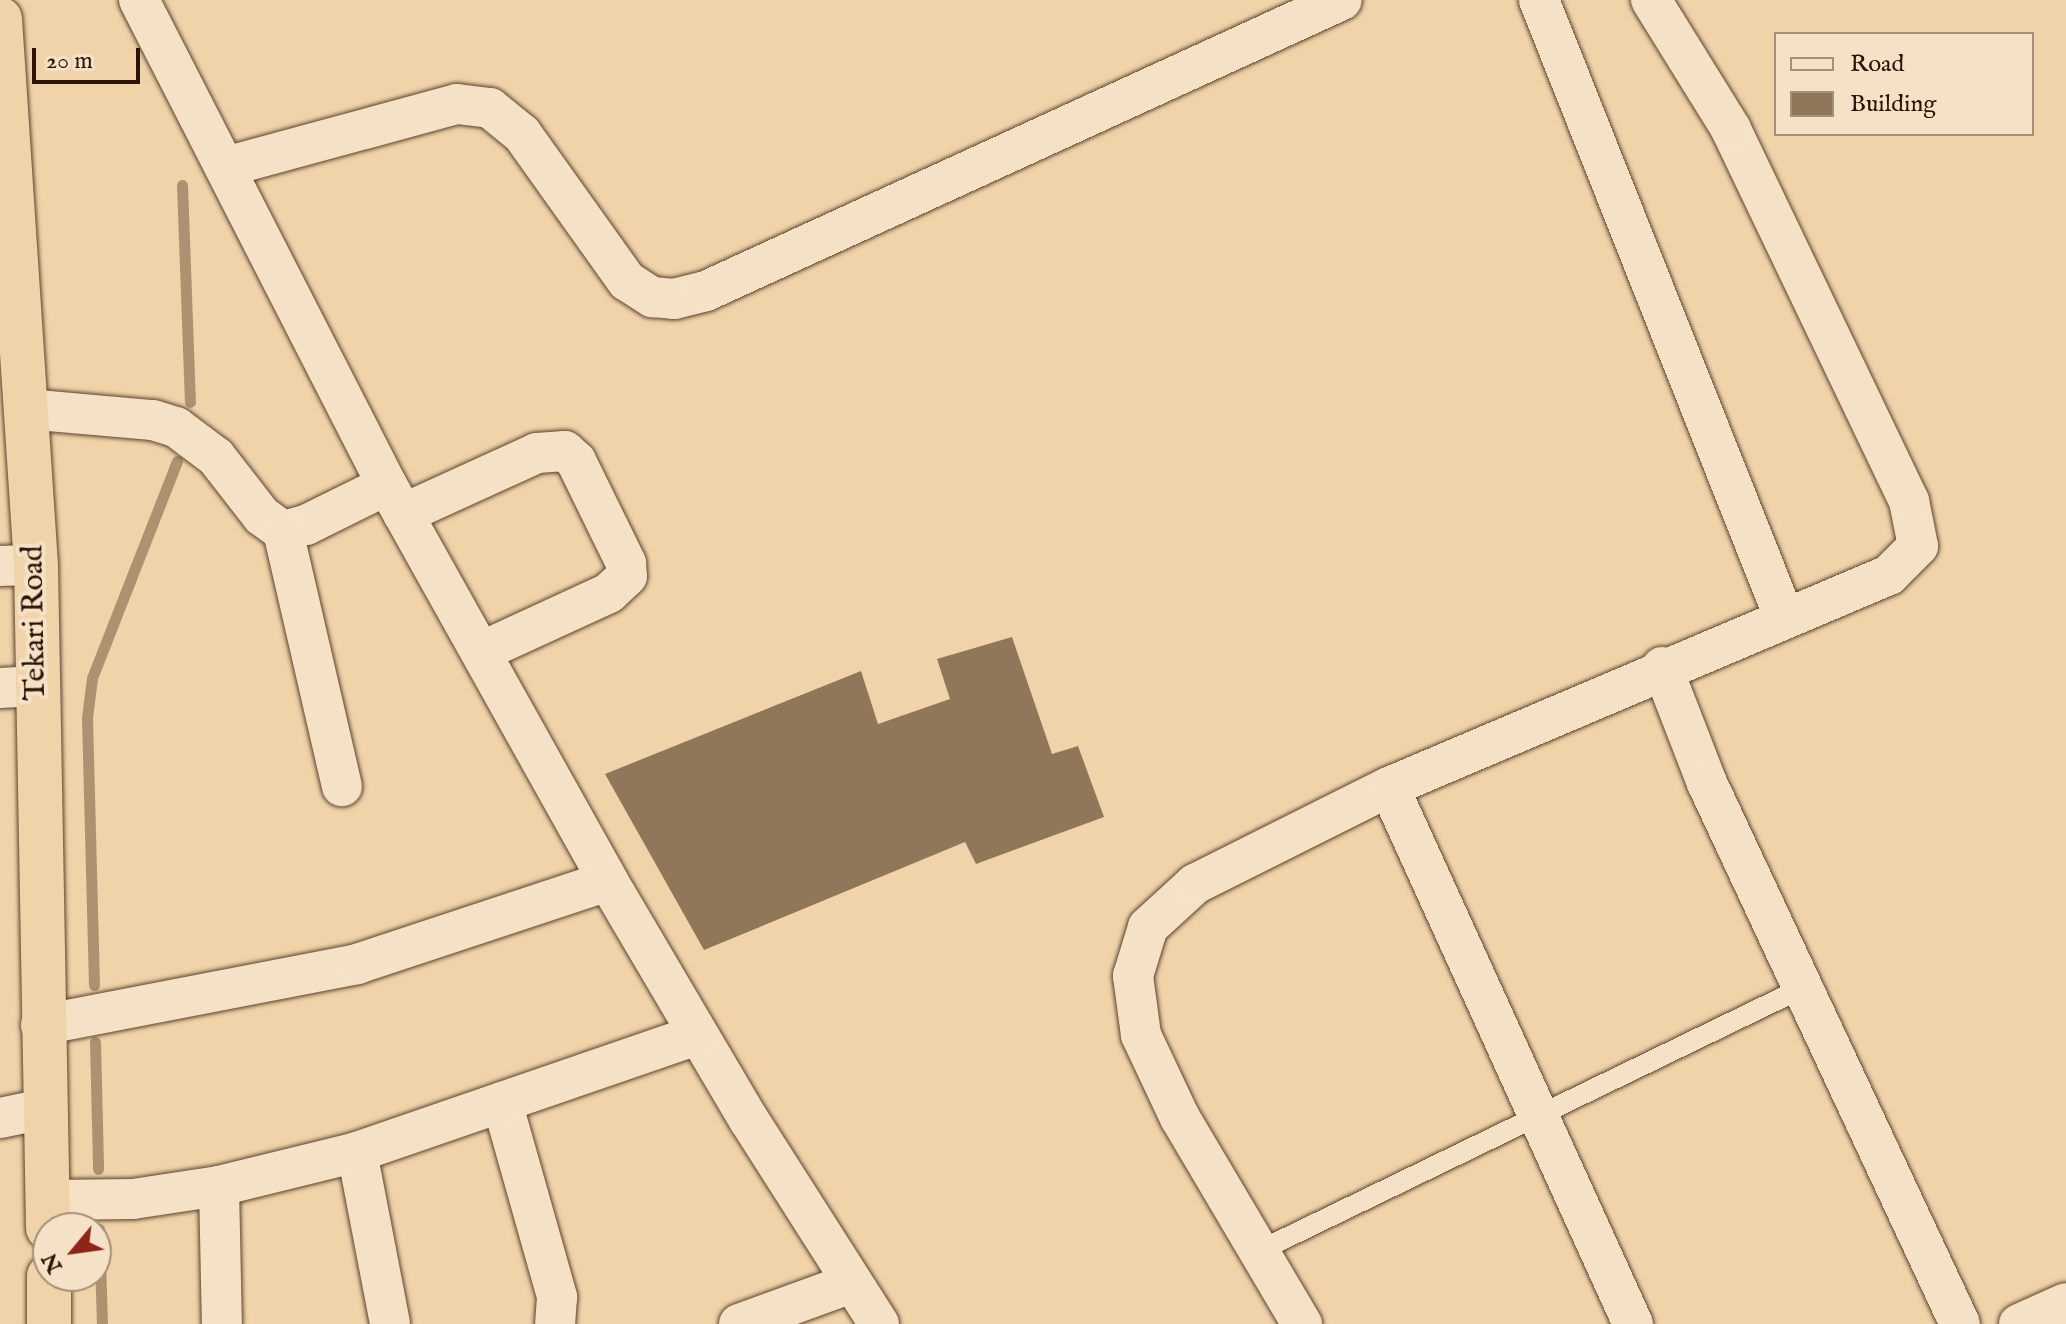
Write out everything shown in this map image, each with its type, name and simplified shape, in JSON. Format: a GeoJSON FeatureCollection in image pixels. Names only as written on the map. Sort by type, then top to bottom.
{"type":"FeatureCollection","features":[{"type":"Feature","properties":{"kind":"highway","name":"Tekari Road"},"geometry":{"type":"LineString","coordinates":[[0,19],[11,318],[26,409],[18,565],[19,687],[41,1025],[48,1212]]}},
{"type":"Feature","properties":{"kind":"highway"},"geometry":{"type":"LineString","coordinates":[[49,1292],[49,1324]]}},
{"type":"Feature","properties":{"kind":"street"},"geometry":{"type":"LineString","coordinates":[[139,0],[395,499],[608,881],[697,1035],[849,1284],[879,1324]]}},
{"type":"Feature","properties":{"kind":"street"},"geometry":{"type":"LineString","coordinates":[[218,154],[457,104],[490,108],[522,134],[627,281],[652,297],[674,299],[706,291],[1342,0]]}},
{"type":"Feature","properties":{"kind":"street"},"geometry":{"type":"LineString","coordinates":[[1539,0],[1784,617]]}},
{"type":"Feature","properties":{"kind":"street"},"geometry":{"type":"LineString","coordinates":[[1302,1324],[1180,1118],[1141,1035],[1133,976],[1148,927],[1195,884],[1389,787],[1662,667],[1889,575],[1918,546],[1918,527],[1731,129],[1651,0]]}},
{"type":"Feature","properties":{"kind":"street"},"geometry":{"type":"LineString","coordinates":[[26,409],[176,427],[216,457],[262,516],[283,531],[342,786]]}},
{"type":"Feature","properties":{"kind":"street"},"geometry":{"type":"LineString","coordinates":[[283,531],[537,453],[565,451],[576,461],[626,563],[627,576],[609,593],[481,652]]}},
{"type":"Feature","properties":{"kind":"street"},"geometry":{"type":"LineString","coordinates":[[1662,667],[1707,783],[1800,989],[1960,1324]]}},
{"type":"Feature","properties":{"kind":"street"},"geometry":{"type":"LineString","coordinates":[[1389,787],[1633,1324]]}},
{"type":"Feature","properties":{"kind":"street"},"geometry":{"type":"LineString","coordinates":[[41,1025],[357,964],[608,881]]}},
{"type":"Feature","properties":{"kind":"street"},"geometry":{"type":"LineString","coordinates":[[59,1212],[219,1186],[357,1152],[697,1035]]}},
{"type":"Feature","properties":{"kind":"street"},"geometry":{"type":"LineString","coordinates":[[502,1102],[557,1297],[555,1324]]}},
{"type":"Feature","properties":{"kind":"street"},"geometry":{"type":"LineString","coordinates":[[0,1118],[44,1109]]}},
{"type":"Feature","properties":{"kind":"street"},"geometry":{"type":"LineString","coordinates":[[357,1152],[390,1324]]}},
{"type":"Feature","properties":{"kind":"street"},"geometry":{"type":"LineString","coordinates":[[219,1186],[222,1324]]}},
{"type":"Feature","properties":{"kind":"street"},"geometry":{"type":"LineString","coordinates":[[739,1324],[849,1284]]}},
{"type":"Feature","properties":{"kind":"street"},"geometry":{"type":"LineString","coordinates":[[2019,1324],[2066,1303]]}},
{"type":"Feature","properties":{"kind":"lane"},"geometry":{"type":"LineString","coordinates":[[1259,1251],[1800,989]]}},
{"type":"Feature","properties":{"kind":"building"},"geometry":{"type":"Polygon","coordinates":[[[1012,637],[1052,754],[1078,746],[1104,817],[976,864],[965,842],[704,950],[605,774],[861,671],[878,724],[950,699],[937,659],[1012,637]]]}},
{"type":"Feature","properties":{"kind":"waterway"},"geometry":{"type":"LineString","coordinates":[[182,185],[190,402]]}},
{"type":"Feature","properties":{"kind":"waterway"},"geometry":{"type":"LineString","coordinates":[[94,985],[87,718],[92,678],[177,461]]}},
{"type":"Feature","properties":{"kind":"waterway"},"geometry":{"type":"LineString","coordinates":[[95,1042],[98,1169]]}},
{"type":"Feature","properties":{"kind":"waterway"},"geometry":{"type":"LineString","coordinates":[[101,1292],[102,1324]]}}]}
